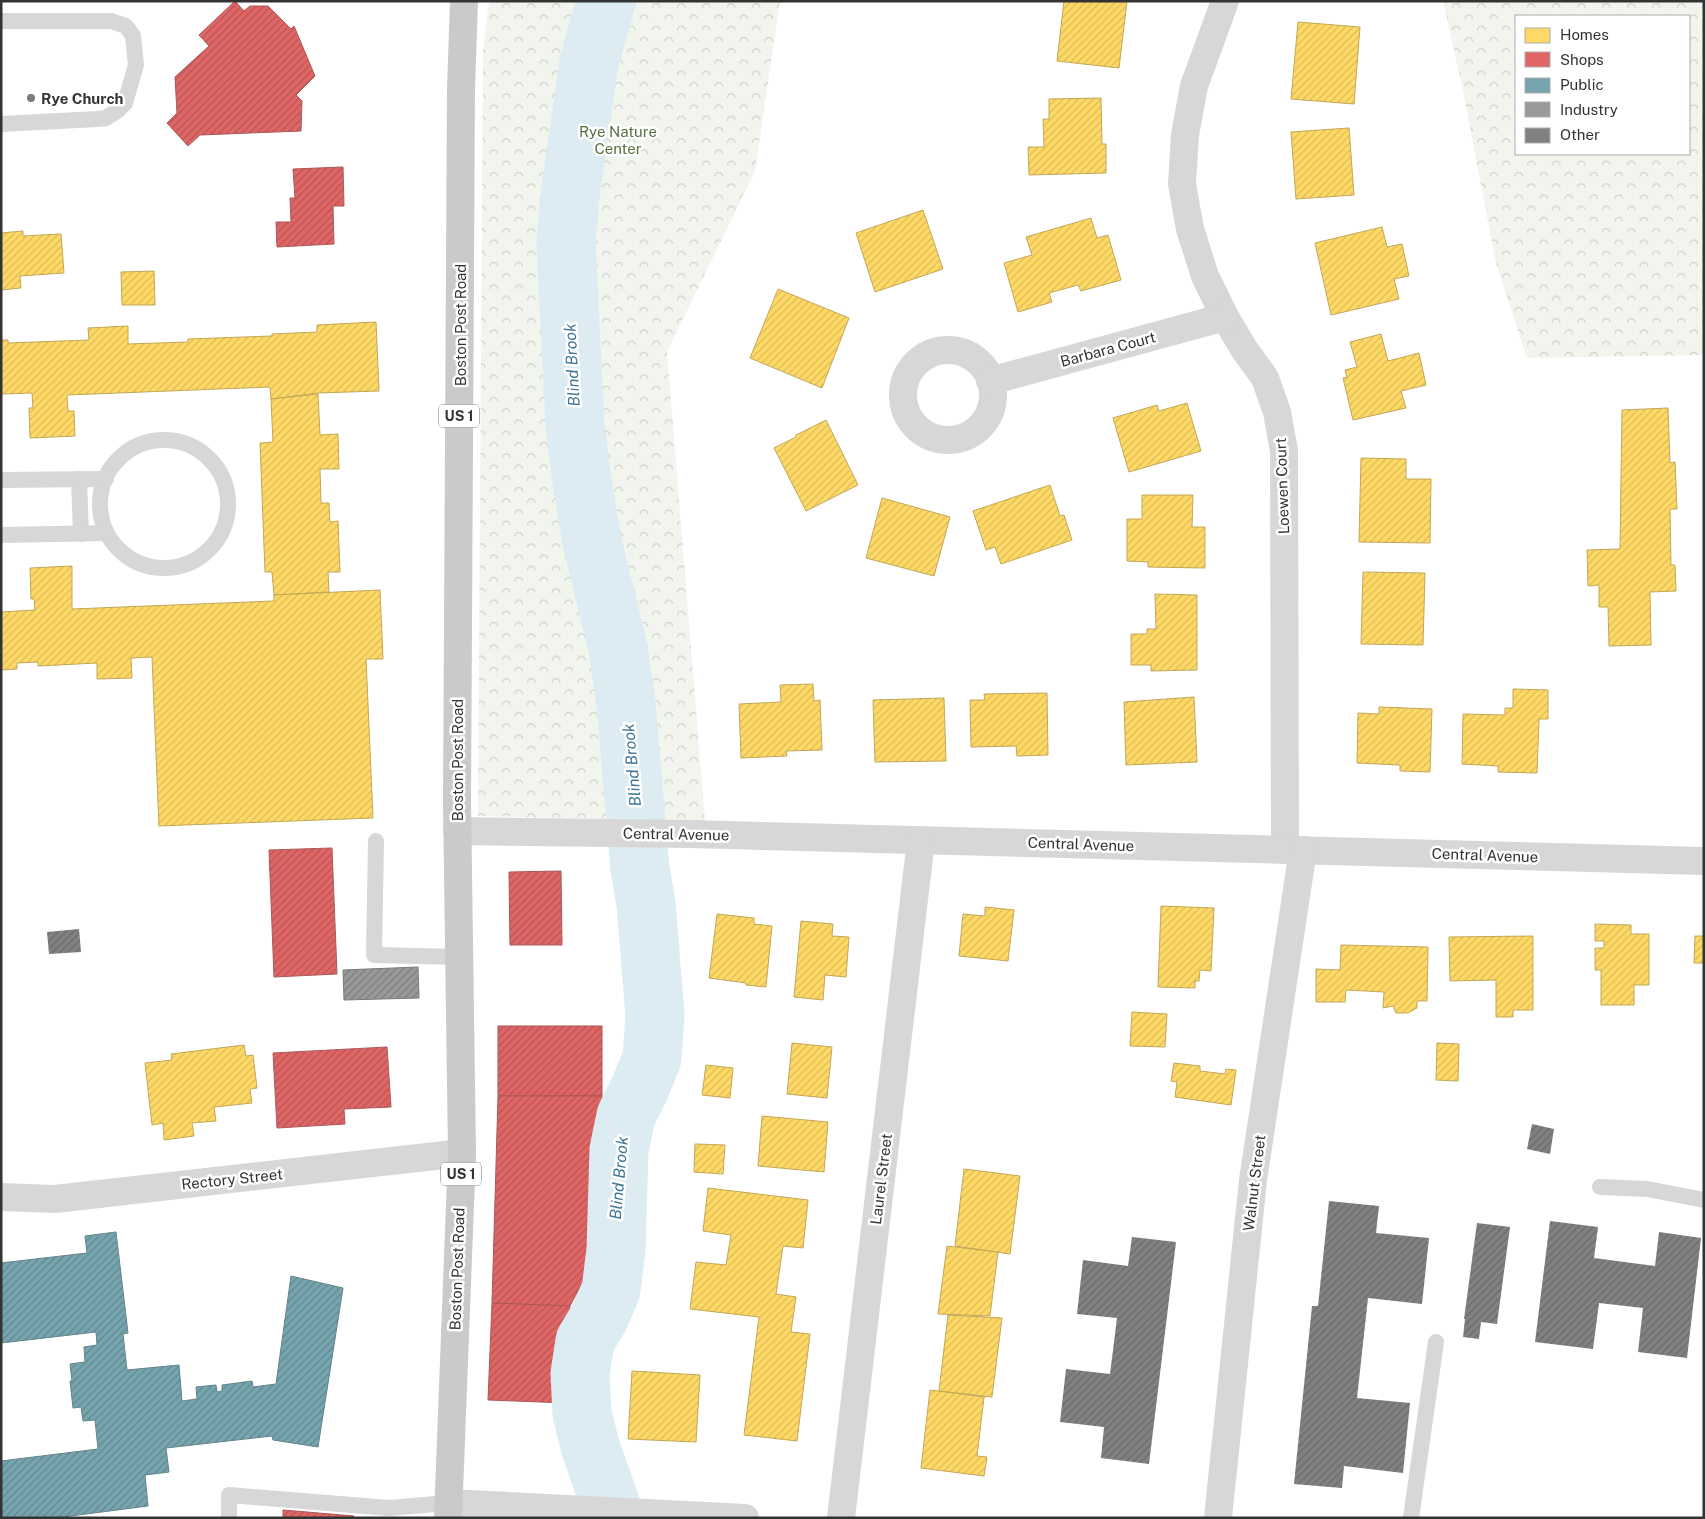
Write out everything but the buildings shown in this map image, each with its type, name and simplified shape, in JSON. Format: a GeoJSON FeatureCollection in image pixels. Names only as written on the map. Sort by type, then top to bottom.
{"type":"FeatureCollection","features":[{"type":"Feature","properties":{"kind":"main road","name":"Boston Post Road"},"geometry":{"type":"LineString","coordinates":[[448,1511],[462,1153],[457,830],[461,98],[464,1]]}},
{"type":"Feature","properties":{"kind":"street","name":"Loewen Court"},"geometry":{"type":"LineString","coordinates":[[1225,1],[1194,86],[1185,135],[1182,184],[1190,229],[1205,276],[1225,317],[1244,349],[1265,378],[1277,412],[1284,451],[1294,850]]}},
{"type":"Feature","properties":{"kind":"street","name":"Barbara Court"},"geometry":{"type":"LineString","coordinates":[[990,381],[1225,317]]}},
{"type":"Feature","properties":{"kind":"street","name":"Central Avenue"},"geometry":{"type":"LineString","coordinates":[[457,830],[921,840],[1704,861]]}},
{"type":"Feature","properties":{"kind":"street","name":"Laurel Street"},"geometry":{"type":"LineString","coordinates":[[841,1518],[921,840]]}},
{"type":"Feature","properties":{"kind":"street","name":"Walnut Street"},"geometry":{"type":"LineString","coordinates":[[1218,1518],[1253,1180],[1294,850]]}},
{"type":"Feature","properties":{"kind":"street","name":"Rectory Street"},"geometry":{"type":"LineString","coordinates":[[1,1197],[55,1198],[462,1153]]}},
{"type":"Feature","properties":{"kind":"street"},"geometry":{"type":"LineString","coordinates":[[448,1511],[579,1510],[745,1518]]}},
{"type":"Feature","properties":{"kind":"lane"},"geometry":{"type":"LineString","coordinates":[[1,21],[111,21],[126,26],[133,36],[136,65],[125,103],[106,118],[1,124]]}},
{"type":"Feature","properties":{"kind":"lane"},"geometry":{"type":"LineString","coordinates":[[164,440],[185,443],[204,453],[218,468],[227,487],[228,508],[224,529],[212,548],[195,561],[174,568],[153,568],[132,560],[115,547],[104,529],[99,508],[101,487],[106,478],[111,468],[125,452],[144,443],[164,440]]}},
{"type":"Feature","properties":{"kind":"lane"},"geometry":{"type":"LineString","coordinates":[[1,480],[106,478]]}},
{"type":"Feature","properties":{"kind":"lane"},"geometry":{"type":"LineString","coordinates":[[79,479],[81,534]]}},
{"type":"Feature","properties":{"kind":"lane"},"geometry":{"type":"LineString","coordinates":[[1,535],[107,533]]}},
{"type":"Feature","properties":{"kind":"lane"},"geometry":{"type":"LineString","coordinates":[[376,841],[374,955],[460,957]]}},
{"type":"Feature","properties":{"kind":"lane"},"geometry":{"type":"LineString","coordinates":[[1600,1186],[1647,1189],[1704,1200]]}},
{"type":"Feature","properties":{"kind":"lane"},"geometry":{"type":"LineString","coordinates":[[1411,1518],[1436,1342]]}},
{"type":"Feature","properties":{"kind":"lane"},"geometry":{"type":"LineString","coordinates":[[229,1518],[229,1496],[448,1511]]}},
{"type":"Feature","properties":{"kind":"green space","name":"Rye Nature Center"},"geometry":{"type":"Polygon","coordinates":[[[489,1],[780,1],[755,171],[667,352],[705,821],[478,816],[483,51],[489,1]]]}},
{"type":"Feature","properties":{"kind":"green space"},"geometry":{"type":"Polygon","coordinates":[[[1443,1],[1704,1],[1704,355],[1527,358],[1496,263],[1462,86],[1443,1]]]}},
{"type":"Feature","properties":{"kind":"waterway","name":"Blind Brook"},"geometry":{"type":"LineString","coordinates":[[606,1],[589,63],[570,195],[566,243],[575,426],[592,542],[618,648],[626,704],[655,1015],[652,1058],[626,1116],[619,1150],[616,1250],[611,1290],[600,1316],[585,1341],[580,1374],[582,1413],[590,1446],[615,1518]]}},
{"type":"Feature","properties":{"kind":"place","name":"Rye Church"},"geometry":{"type":"Point","coordinates":[31,98]}}]}
